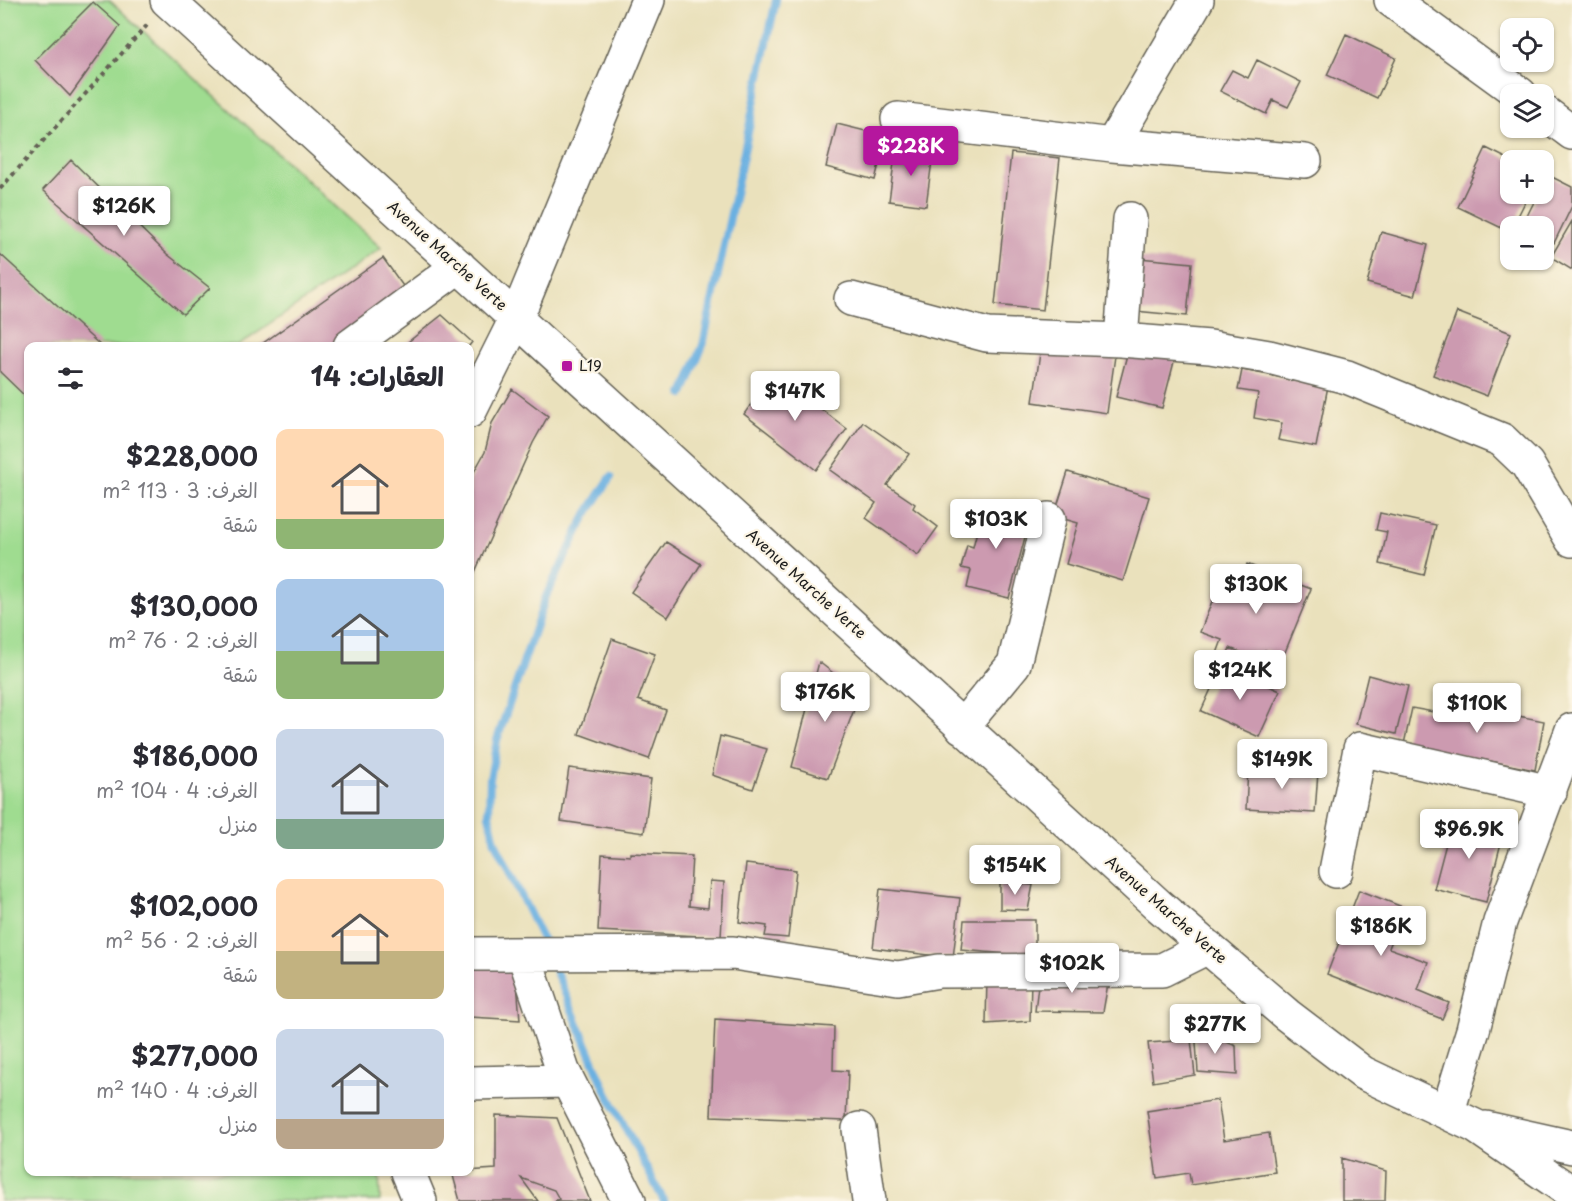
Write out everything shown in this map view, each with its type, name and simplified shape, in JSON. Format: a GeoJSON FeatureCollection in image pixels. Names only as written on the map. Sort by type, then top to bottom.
{"type":"FeatureCollection","features":[{"type":"Feature","properties":{"kind":"street"},"geometry":{"type":"LineString","coordinates":[[474,403],[516,319],[648,0]]}},
{"type":"Feature","properties":{"kind":"street"},"geometry":{"type":"LineString","coordinates":[[1112,145],[1197,0]]}},
{"type":"Feature","properties":{"kind":"street"},"geometry":{"type":"LineString","coordinates":[[1391,0],[1506,84]]}},
{"type":"Feature","properties":{"kind":"street","name":"Avenue Marche Verte"},"geometry":{"type":"LineString","coordinates":[[167,1],[963,727],[1208,947],[1287,1015],[1363,1073],[1462,1118]]}},
{"type":"Feature","properties":{"kind":"street"},"geometry":{"type":"LineString","coordinates":[[898,119],[1112,145],[1305,161]]}},
{"type":"Feature","properties":{"kind":"street"},"geometry":{"type":"LineString","coordinates":[[1554,120],[1572,133]]}},
{"type":"Feature","properties":{"kind":"street"},"geometry":{"type":"LineString","coordinates":[[1121,340],[1130,219]]}},
{"type":"Feature","properties":{"kind":"street"},"geometry":{"type":"LineString","coordinates":[[356,342],[459,266]]}},
{"type":"Feature","properties":{"kind":"street"},"geometry":{"type":"LineString","coordinates":[[851,299],[987,335],[1121,340],[1242,351],[1336,374],[1502,440],[1527,464],[1572,540]]}},
{"type":"Feature","properties":{"kind":"street"},"geometry":{"type":"LineString","coordinates":[[963,727],[1014,664],[1049,519]]}},
{"type":"Feature","properties":{"kind":"street"},"geometry":{"type":"LineString","coordinates":[[1462,1118],[1473,1030],[1500,922],[1572,730]]}},
{"type":"Feature","properties":{"kind":"street"},"geometry":{"type":"LineString","coordinates":[[1336,871],[1360,749],[1550,792]]}},
{"type":"Feature","properties":{"kind":"street"},"geometry":{"type":"LineString","coordinates":[[474,954],[733,952],[898,978],[939,971],[1162,970],[1208,947]]}},
{"type":"Feature","properties":{"kind":"street"},"geometry":{"type":"LineString","coordinates":[[540,955],[568,1081],[629,1201]]}},
{"type":"Feature","properties":{"kind":"street"},"geometry":{"type":"LineString","coordinates":[[474,1083],[568,1081]]}},
{"type":"Feature","properties":{"kind":"street"},"geometry":{"type":"LineString","coordinates":[[1462,1118],[1572,1147]]}},
{"type":"Feature","properties":{"kind":"street"},"geometry":{"type":"LineString","coordinates":[[1462,1118],[1572,1193]]}},
{"type":"Feature","properties":{"kind":"street"},"geometry":{"type":"LineString","coordinates":[[859,1129],[869,1201]]}},
{"type":"Feature","properties":{"kind":"street"},"geometry":{"type":"LineString","coordinates":[[410,1176],[420,1201]]}},
{"type":"Feature","properties":{"kind":"path"},"geometry":{"type":"LineString","coordinates":[[0,189],[167,1]]}},
{"type":"Feature","properties":{"kind":"green space"},"geometry":{"type":"Polygon","coordinates":[[[0,0],[109,0],[381,248],[244,342],[24,342],[24,1176],[379,1176],[380,1201],[0,1201],[0,0]]]}},
{"type":"Feature","properties":{"kind":"building"},"geometry":{"type":"Polygon","coordinates":[[[93,2],[120,26],[70,96],[35,60],[93,2]]]}},
{"type":"Feature","properties":{"kind":"building"},"geometry":{"type":"Polygon","coordinates":[[[1346,34],[1396,58],[1377,98],[1327,75],[1346,34]]]}},
{"type":"Feature","properties":{"kind":"building"},"geometry":{"type":"Polygon","coordinates":[[[1257,60],[1301,82],[1288,107],[1273,100],[1266,114],[1220,91],[1232,70],[1248,78],[1257,60]]]}},
{"type":"Feature","properties":{"kind":"building"},"geometry":{"type":"Polygon","coordinates":[[[837,124],[886,136],[875,180],[826,167],[837,124]]]}},
{"type":"Feature","properties":{"kind":"building"},"geometry":{"type":"Polygon","coordinates":[[[896,148],[933,153],[926,206],[889,201],[896,148]]]}},
{"type":"Feature","properties":{"kind":"building"},"geometry":{"type":"Polygon","coordinates":[[[1486,148],[1500,155],[1500,204],[1524,204],[1518,216],[1500,216],[1500,227],[1458,207],[1486,148]]]}},
{"type":"Feature","properties":{"kind":"building"},"geometry":{"type":"Polygon","coordinates":[[[1011,153],[1060,158],[1043,310],[995,305],[1011,153]]]}},
{"type":"Feature","properties":{"kind":"building"},"geometry":{"type":"Polygon","coordinates":[[[71,160],[167,254],[210,288],[183,314],[43,190],[71,160]]]}},
{"type":"Feature","properties":{"kind":"building"},"geometry":{"type":"Polygon","coordinates":[[[1554,178],[1572,187],[1572,206],[1554,243],[1554,216],[1527,216],[1533,204],[1554,204],[1554,178]]]}},
{"type":"Feature","properties":{"kind":"building"},"geometry":{"type":"Polygon","coordinates":[[[1572,221],[1572,270],[1554,259],[1554,252],[1572,221]]]}},
{"type":"Feature","properties":{"kind":"building"},"geometry":{"type":"Polygon","coordinates":[[[1381,232],[1428,245],[1415,296],[1367,283],[1381,232]]]}},
{"type":"Feature","properties":{"kind":"building"},"geometry":{"type":"Polygon","coordinates":[[[0,254],[97,342],[24,342],[24,395],[0,372],[0,254]]]}},
{"type":"Feature","properties":{"kind":"building"},"geometry":{"type":"Polygon","coordinates":[[[383,258],[408,293],[335,342],[265,342],[383,258]]]}},
{"type":"Feature","properties":{"kind":"building"},"geometry":{"type":"Polygon","coordinates":[[[1139,258],[1192,263],[1187,316],[1135,311],[1139,258]]]}},
{"type":"Feature","properties":{"kind":"building"},"geometry":{"type":"Polygon","coordinates":[[[1457,312],[1511,333],[1487,396],[1433,375],[1457,312]]]}},
{"type":"Feature","properties":{"kind":"building"},"geometry":{"type":"Polygon","coordinates":[[[442,315],[472,342],[408,342],[442,315]]]}},
{"type":"Feature","properties":{"kind":"building"},"geometry":{"type":"Polygon","coordinates":[[[1041,346],[1115,356],[1107,413],[1033,402],[1041,346]]]}},
{"type":"Feature","properties":{"kind":"building"},"geometry":{"type":"Polygon","coordinates":[[[1129,347],[1175,358],[1162,408],[1116,397],[1129,347]]]}},
{"type":"Feature","properties":{"kind":"building"},"geometry":{"type":"Polygon","coordinates":[[[1242,370],[1328,386],[1316,447],[1278,440],[1282,423],[1254,418],[1258,393],[1238,390],[1242,370]]]}},
{"type":"Feature","properties":{"kind":"building"},"geometry":{"type":"Polygon","coordinates":[[[774,373],[847,429],[816,470],[744,414],[774,373]]]}},
{"type":"Feature","properties":{"kind":"building"},"geometry":{"type":"Polygon","coordinates":[[[512,389],[548,416],[533,443],[474,574],[474,472],[485,452],[492,423],[512,389]]]}},
{"type":"Feature","properties":{"kind":"building"},"geometry":{"type":"Polygon","coordinates":[[[863,422],[909,454],[887,485],[915,504],[913,508],[938,527],[918,555],[866,518],[876,503],[830,470],[863,422]]]}},
{"type":"Feature","properties":{"kind":"building"},"geometry":{"type":"Polygon","coordinates":[[[1068,472],[1149,497],[1123,581],[1066,564],[1078,523],[1054,516],[1068,472]]]}},
{"type":"Feature","properties":{"kind":"building"},"geometry":{"type":"Polygon","coordinates":[[[984,503],[1031,514],[1009,598],[967,588],[971,570],[961,568],[967,545],[973,547],[984,503]]]}},
{"type":"Feature","properties":{"kind":"building"},"geometry":{"type":"Polygon","coordinates":[[[1380,513],[1436,525],[1424,575],[1380,564],[1387,532],[1376,530],[1380,513]]]}},
{"type":"Feature","properties":{"kind":"building"},"geometry":{"type":"Polygon","coordinates":[[[666,542],[701,564],[668,617],[631,592],[666,542]]]}},
{"type":"Feature","properties":{"kind":"building"},"geometry":{"type":"Polygon","coordinates":[[[1247,564],[1311,589],[1283,657],[1265,650],[1260,660],[1230,648],[1224,662],[1215,659],[1222,640],[1200,632],[1217,589],[1234,596],[1247,564]]]}},
{"type":"Feature","properties":{"kind":"building"},"geometry":{"type":"Polygon","coordinates":[[[612,639],[655,654],[638,700],[666,710],[649,759],[579,734],[612,639]]]}},
{"type":"Feature","properties":{"kind":"building"},"geometry":{"type":"Polygon","coordinates":[[[819,662],[860,694],[828,778],[792,767],[819,662]]]}},
{"type":"Feature","properties":{"kind":"building"},"geometry":{"type":"Polygon","coordinates":[[[1222,665],[1280,691],[1259,737],[1201,711],[1222,665]]]}},
{"type":"Feature","properties":{"kind":"building"},"geometry":{"type":"Polygon","coordinates":[[[1368,675],[1408,686],[1396,734],[1356,724],[1368,675]]]}},
{"type":"Feature","properties":{"kind":"building"},"geometry":{"type":"Polygon","coordinates":[[[1441,701],[1544,721],[1535,770],[1404,744],[1412,708],[1439,713],[1441,701]]]}},
{"type":"Feature","properties":{"kind":"building"},"geometry":{"type":"Polygon","coordinates":[[[720,736],[767,749],[753,789],[712,775],[720,736]]]}},
{"type":"Feature","properties":{"kind":"building"},"geometry":{"type":"Polygon","coordinates":[[[569,768],[651,779],[644,833],[561,821],[569,768]]]}},
{"type":"Feature","properties":{"kind":"building"},"geometry":{"type":"Polygon","coordinates":[[[1248,768],[1318,772],[1315,813],[1246,809],[1248,768]]]}},
{"type":"Feature","properties":{"kind":"building"},"geometry":{"type":"Polygon","coordinates":[[[1453,817],[1504,831],[1486,902],[1434,889],[1453,817]]]}},
{"type":"Feature","properties":{"kind":"building"},"geometry":{"type":"Polygon","coordinates":[[[630,853],[692,856],[689,906],[708,908],[710,881],[724,882],[721,937],[598,931],[602,854],[630,856],[630,853]]]}},
{"type":"Feature","properties":{"kind":"building"},"geometry":{"type":"Polygon","coordinates":[[[746,864],[796,870],[788,938],[765,936],[767,926],[739,922],[746,864]]]}},
{"type":"Feature","properties":{"kind":"building"},"geometry":{"type":"Polygon","coordinates":[[[1000,882],[1033,885],[1028,910],[1000,909],[1000,882]]]}},
{"type":"Feature","properties":{"kind":"building"},"geometry":{"type":"Polygon","coordinates":[[[880,889],[960,898],[953,958],[873,948],[880,889]]]}},
{"type":"Feature","properties":{"kind":"building"},"geometry":{"type":"Polygon","coordinates":[[[1359,890],[1405,908],[1389,948],[1428,962],[1418,990],[1449,1003],[1442,1019],[1327,974],[1359,890]]]}},
{"type":"Feature","properties":{"kind":"building"},"geometry":{"type":"Polygon","coordinates":[[[964,920],[1035,920],[1035,956],[961,950],[964,920]]]}},
{"type":"Feature","properties":{"kind":"building"},"geometry":{"type":"Polygon","coordinates":[[[474,965],[516,970],[520,1020],[474,1017],[474,965]]]}},
{"type":"Feature","properties":{"kind":"building"},"geometry":{"type":"Polygon","coordinates":[[[1039,977],[1109,978],[1103,1012],[1035,1011],[1039,977]]]}},
{"type":"Feature","properties":{"kind":"building"},"geometry":{"type":"Polygon","coordinates":[[[987,978],[1031,979],[1030,1021],[986,1024],[987,978]]]}},
{"type":"Feature","properties":{"kind":"building"},"geometry":{"type":"Polygon","coordinates":[[[715,1019],[834,1027],[833,1070],[848,1071],[846,1121],[711,1116],[715,1019]]]}},
{"type":"Feature","properties":{"kind":"building"},"geometry":{"type":"Polygon","coordinates":[[[1195,1028],[1236,1046],[1237,1075],[1198,1072],[1195,1028]]]}},
{"type":"Feature","properties":{"kind":"building"},"geometry":{"type":"Polygon","coordinates":[[[1191,1040],[1195,1075],[1153,1082],[1148,1043],[1191,1040]]]}},
{"type":"Feature","properties":{"kind":"building"},"geometry":{"type":"Polygon","coordinates":[[[1218,1100],[1224,1140],[1269,1133],[1275,1172],[1191,1185],[1189,1173],[1157,1178],[1147,1111],[1218,1100]]]}},
{"type":"Feature","properties":{"kind":"building"},"geometry":{"type":"Polygon","coordinates":[[[496,1115],[557,1118],[590,1201],[554,1201],[559,1199],[554,1190],[521,1178],[538,1201],[460,1201],[453,1176],[474,1176],[474,1170],[496,1169],[496,1115]]]}},
{"type":"Feature","properties":{"kind":"building"},"geometry":{"type":"Polygon","coordinates":[[[1342,1158],[1386,1171],[1385,1201],[1342,1201],[1342,1158]]]}},
{"type":"Feature","properties":{"kind":"waterway"},"geometry":{"type":"LineString","coordinates":[[683,394],[703,345],[776,0]]}},
{"type":"Feature","properties":{"kind":"waterway"},"geometry":{"type":"LineString","coordinates":[[545,945],[495,842],[489,815],[490,779],[497,740],[546,596],[585,517],[611,477]]}},
{"type":"Feature","properties":{"kind":"waterway"},"geometry":{"type":"LineString","coordinates":[[551,960],[607,1093],[664,1201]]}},
{"type":"Feature","properties":{"kind":"place","name":"L19"},"geometry":{"type":"Point","coordinates":[567,366]}}]}
